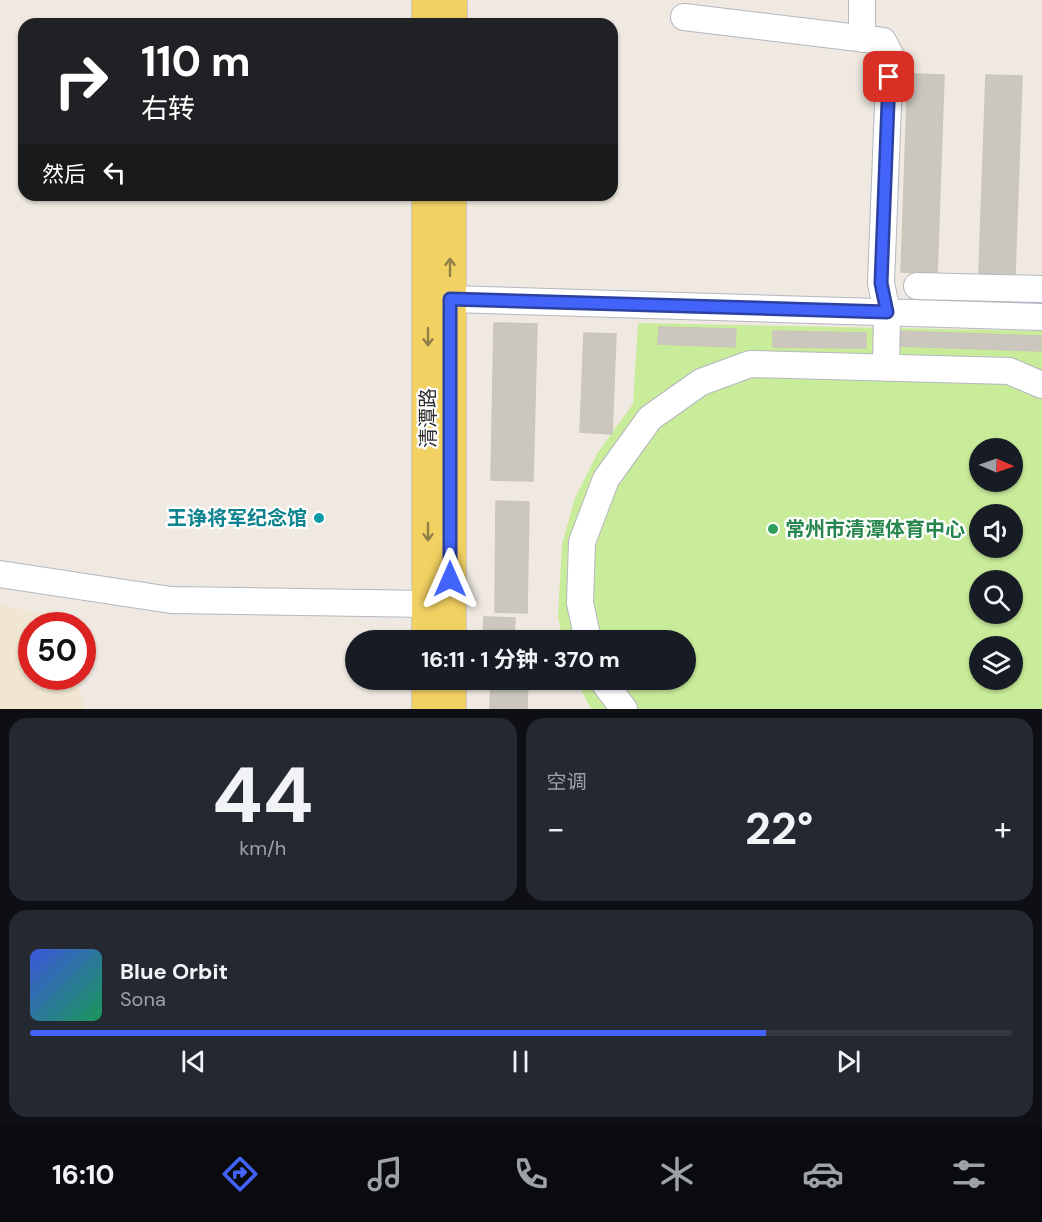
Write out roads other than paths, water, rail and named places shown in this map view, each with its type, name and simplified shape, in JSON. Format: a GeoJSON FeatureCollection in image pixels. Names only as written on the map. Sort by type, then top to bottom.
{"type":"FeatureCollection","features":[{"type":"Feature","properties":{"kind":"main road"},"geometry":{"type":"LineString","coordinates":[[428,0],[428,18]]}},
{"type":"Feature","properties":{"kind":"main road"},"geometry":{"type":"LineString","coordinates":[[451,0],[451,18]]}},
{"type":"Feature","properties":{"kind":"main road","name":"清潭路"},"geometry":{"type":"LineString","coordinates":[[428,201],[439,603],[447,630]]}},
{"type":"Feature","properties":{"kind":"main road","name":"清潭路"},"geometry":{"type":"LineString","coordinates":[[431,630],[439,603],[450,299],[450,201]]}},
{"type":"Feature","properties":{"kind":"main road"},"geometry":{"type":"LineString","coordinates":[[428,690],[428,709]]}},
{"type":"Feature","properties":{"kind":"main road"},"geometry":{"type":"LineString","coordinates":[[450,690],[450,709]]}},
{"type":"Feature","properties":{"kind":"street"},"geometry":{"type":"LineString","coordinates":[[862,0],[862,39]]}},
{"type":"Feature","properties":{"kind":"street"},"geometry":{"type":"LineString","coordinates":[[684,17],[883,41],[890,54],[881,283],[887,312],[886,368]]}},
{"type":"Feature","properties":{"kind":"street"},"geometry":{"type":"LineString","coordinates":[[917,286],[1042,288]]}},
{"type":"Feature","properties":{"kind":"street"},"geometry":{"type":"LineString","coordinates":[[450,299],[1042,316]]}},
{"type":"Feature","properties":{"kind":"street"},"geometry":{"type":"LineString","coordinates":[[586,630],[580,603],[582,542],[606,479],[650,418],[700,382],[750,364],[1009,371],[1042,385]]}},
{"type":"Feature","properties":{"kind":"street"},"geometry":{"type":"LineString","coordinates":[[0,574],[171,600],[439,603]]}},
{"type":"Feature","properties":{"kind":"street"},"geometry":{"type":"LineString","coordinates":[[603,690],[603,709]]}},
{"type":"Feature","properties":{"kind":"street"},"geometry":{"type":"LineString","coordinates":[[610,690],[624,709]]}},
{"type":"Feature","properties":{"kind":"place","name":"王诤将军纪念馆"},"geometry":{"type":"Point","coordinates":[319,518]}},
{"type":"Feature","properties":{"kind":"place","name":"常州市清潭体育中心"},"geometry":{"type":"Point","coordinates":[773,529]}}]}
